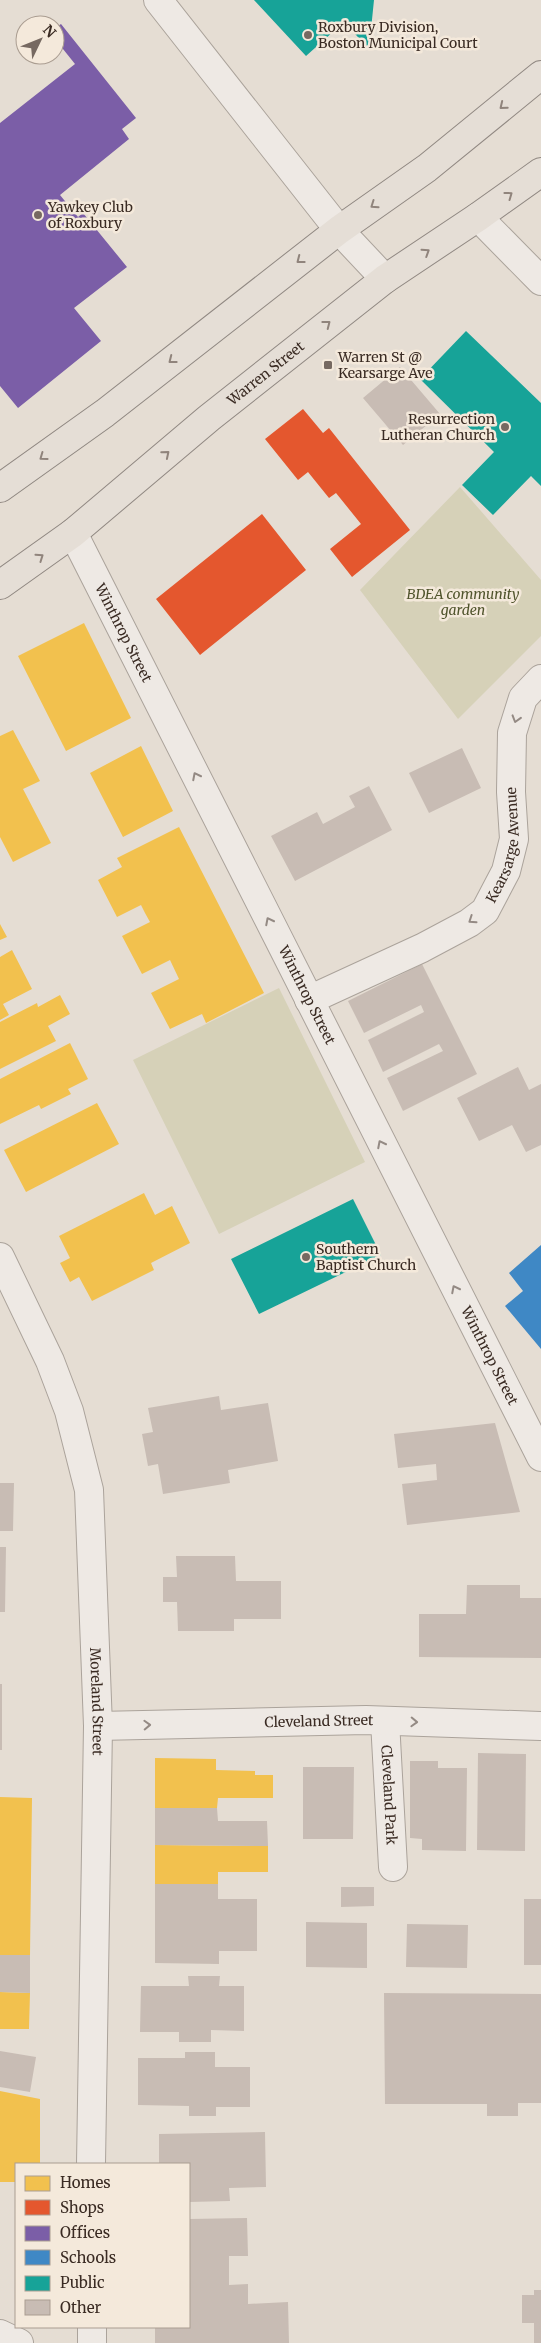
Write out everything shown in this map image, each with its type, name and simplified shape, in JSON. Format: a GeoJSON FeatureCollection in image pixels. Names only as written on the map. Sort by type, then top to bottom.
{"type":"FeatureCollection","features":[{"type":"Feature","properties":{"kind":"main road"},"geometry":{"type":"LineString","coordinates":[[0,488],[105,412],[339,230],[427,168],[541,75]]}},
{"type":"Feature","properties":{"kind":"main road","name":"Warren Street"},"geometry":{"type":"LineString","coordinates":[[0,585],[73,533],[209,418],[385,278],[478,217],[541,172]]}},
{"type":"Feature","properties":{"kind":"street"},"geometry":{"type":"LineString","coordinates":[[158,0],[339,230],[385,278]]}},
{"type":"Feature","properties":{"kind":"street"},"geometry":{"type":"LineString","coordinates":[[478,217],[541,281]]}},
{"type":"Feature","properties":{"kind":"street","name":"Winthrop Street"},"geometry":{"type":"LineString","coordinates":[[73,533],[541,1457]]}},
{"type":"Feature","properties":{"kind":"street","name":"Kearsarge Avenue"},"geometry":{"type":"LineString","coordinates":[[309,1000],[422,948],[486,911],[506,871],[514,838],[512,733],[523,698],[541,679]]}},
{"type":"Feature","properties":{"kind":"street","name":"Moreland Street"},"geometry":{"type":"LineString","coordinates":[[0,1257],[50,1360],[69,1412],[89,1490],[98,1726],[91,2163]]}},
{"type":"Feature","properties":{"kind":"street","name":"Cleveland Street"},"geometry":{"type":"LineString","coordinates":[[98,1726],[385,1721],[541,1726]]}},
{"type":"Feature","properties":{"kind":"street","name":"Cleveland Park"},"geometry":{"type":"LineString","coordinates":[[385,1721],[393,1867]]}},
{"type":"Feature","properties":{"kind":"street"},"geometry":{"type":"LineString","coordinates":[[92,2328],[92,2343]]}},
{"type":"Feature","properties":{"kind":"street"},"geometry":{"type":"LineString","coordinates":[[0,2334],[19,2343]]}},
{"type":"Feature","properties":{"kind":"green space","name":"BDEA community garden"},"geometry":{"type":"Polygon","coordinates":[[[460,487],[541,580],[541,636],[458,719],[360,590],[460,487]]]}},
{"type":"Feature","properties":{"kind":"green space"},"geometry":{"type":"Polygon","coordinates":[[[279,988],[365,1162],[219,1234],[133,1060],[279,988]]]}},
{"type":"Feature","properties":{"kind":"building: Homes"},"geometry":{"type":"Polygon","coordinates":[[[84,623],[131,718],[66,751],[18,656],[84,623]]]}},
{"type":"Feature","properties":{"kind":"building: Homes"},"geometry":{"type":"Polygon","coordinates":[[[13,730],[40,781],[23,789],[51,843],[13,862],[0,837],[0,736],[13,730]]]}},
{"type":"Feature","properties":{"kind":"building: Homes"},"geometry":{"type":"Polygon","coordinates":[[[141,746],[173,811],[123,837],[90,773],[141,746]]]}},
{"type":"Feature","properties":{"kind":"building: Homes"},"geometry":{"type":"Polygon","coordinates":[[[179,827],[264,993],[206,1023],[202,1014],[170,1029],[151,993],[179,979],[170,960],[142,974],[122,936],[150,922],[141,905],[117,917],[98,880],[122,867],[117,858],[179,827]]]}},
{"type":"Feature","properties":{"kind":"building: Homes"},"geometry":{"type":"Polygon","coordinates":[[[0,924],[7,937],[0,940],[0,924]]]}},
{"type":"Feature","properties":{"kind":"building: Homes"},"geometry":{"type":"Polygon","coordinates":[[[12,950],[32,989],[3,1004],[9,1015],[0,1020],[0,957],[12,950]]]}},
{"type":"Feature","properties":{"kind":"building: Homes"},"geometry":{"type":"Polygon","coordinates":[[[60,995],[70,1014],[48,1026],[56,1041],[0,1069],[0,1022],[37,1003],[38,1007],[60,995]]]}},
{"type":"Feature","properties":{"kind":"building: Homes"},"geometry":{"type":"Polygon","coordinates":[[[70,1043],[88,1079],[68,1089],[71,1094],[41,1109],[39,1105],[0,1124],[0,1079],[70,1043]]]}},
{"type":"Feature","properties":{"kind":"building: Homes"},"geometry":{"type":"Polygon","coordinates":[[[97,1103],[119,1144],[26,1192],[4,1150],[97,1103]]]}},
{"type":"Feature","properties":{"kind":"building: Homes"},"geometry":{"type":"Polygon","coordinates":[[[144,1193],[155,1215],[172,1206],[190,1243],[151,1263],[154,1270],[92,1301],[79,1277],[70,1282],[60,1263],[70,1258],[59,1236],[144,1193]]]}},
{"type":"Feature","properties":{"kind":"building: Homes"},"geometry":{"type":"Polygon","coordinates":[[[155,1758],[216,1759],[216,1770],[255,1771],[255,1775],[273,1775],[273,1798],[218,1798],[217,1808],[155,1808],[155,1758]]]}},
{"type":"Feature","properties":{"kind":"building: Homes"},"geometry":{"type":"Polygon","coordinates":[[[0,1797],[32,1798],[30,1955],[0,1955],[0,1797]]]}},
{"type":"Feature","properties":{"kind":"building: Homes"},"geometry":{"type":"Polygon","coordinates":[[[155,1845],[268,1846],[268,1872],[218,1872],[218,1884],[155,1884],[155,1845]]]}},
{"type":"Feature","properties":{"kind":"building: Homes"},"geometry":{"type":"Polygon","coordinates":[[[0,1992],[30,1993],[29,2029],[0,2029],[0,1992]]]}},
{"type":"Feature","properties":{"kind":"building: Homes"},"geometry":{"type":"Polygon","coordinates":[[[0,2091],[40,2099],[40,2163],[15,2163],[15,2182],[0,2182],[0,2091]]]}},
{"type":"Feature","properties":{"kind":"building: Shops"},"geometry":{"type":"Polygon","coordinates":[[[303,409],[323,433],[329,428],[410,530],[352,577],[330,549],[361,524],[336,493],[329,498],[308,472],[298,480],[265,439],[303,409]]]}},
{"type":"Feature","properties":{"kind":"building: Shops"},"geometry":{"type":"Polygon","coordinates":[[[262,514],[306,570],[200,655],[156,599],[262,514]]]}},
{"type":"Feature","properties":{"kind":"building: Offices","name":"Yawkey Club of Roxbury"},"geometry":{"type":"Polygon","coordinates":[[[65,29],[136,118],[122,129],[129,139],[60,195],[78,217],[83,213],[127,267],[74,308],[101,341],[18,408],[0,386],[0,123],[75,64],[65,52],[65,29]]]}},
{"type":"Feature","properties":{"kind":"building: Schools"},"geometry":{"type":"Polygon","coordinates":[[[541,1245],[541,1349],[505,1306],[523,1291],[509,1273],[541,1245]]]}},
{"type":"Feature","properties":{"kind":"building: Public","name":"Roxbury Division, Boston Municipal Court"},"geometry":{"type":"Polygon","coordinates":[[[254,0],[374,0],[369,49],[344,22],[306,56],[254,0]]]}},
{"type":"Feature","properties":{"kind":"building: Public","name":"Resurrection Lutheran Church"},"geometry":{"type":"Polygon","coordinates":[[[466,331],[541,403],[541,486],[531,476],[493,515],[462,485],[494,452],[420,379],[466,331]]]}},
{"type":"Feature","properties":{"kind":"building: Public","name":"Southern Baptist Church"},"geometry":{"type":"Polygon","coordinates":[[[353,1199],[381,1255],[259,1314],[231,1259],[353,1199]]]}},
{"type":"Feature","properties":{"kind":"building: Other"},"geometry":{"type":"Polygon","coordinates":[[[400,367],[440,414],[403,445],[363,398],[400,367]]]}},
{"type":"Feature","properties":{"kind":"building: Other"},"geometry":{"type":"Polygon","coordinates":[[[462,748],[481,788],[429,813],[409,773],[462,748]]]}},
{"type":"Feature","properties":{"kind":"building: Other"},"geometry":{"type":"Polygon","coordinates":[[[369,786],[392,830],[295,881],[271,836],[317,812],[323,824],[355,807],[349,796],[369,786]]]}},
{"type":"Feature","properties":{"kind":"building: Other"},"geometry":{"type":"Polygon","coordinates":[[[422,964],[477,1074],[403,1111],[387,1078],[443,1051],[439,1044],[383,1072],[368,1040],[424,1012],[421,1005],[364,1033],[348,1001],[422,964]]]}},
{"type":"Feature","properties":{"kind":"building: Other"},"geometry":{"type":"Polygon","coordinates":[[[518,1067],[529,1090],[541,1084],[541,1145],[526,1152],[512,1125],[479,1141],[457,1098],[518,1067]]]}},
{"type":"Feature","properties":{"kind":"building: Other"},"geometry":{"type":"Polygon","coordinates":[[[219,1396],[221,1410],[268,1403],[278,1461],[228,1470],[230,1483],[163,1494],[158,1464],[148,1466],[142,1434],[153,1432],[148,1408],[219,1396]]]}},
{"type":"Feature","properties":{"kind":"building: Other"},"geometry":{"type":"Polygon","coordinates":[[[495,1423],[520,1512],[407,1525],[402,1484],[437,1480],[436,1464],[398,1468],[394,1434],[495,1423]]]}},
{"type":"Feature","properties":{"kind":"building: Other"},"geometry":{"type":"Polygon","coordinates":[[[0,1483],[14,1483],[13,1531],[0,1531],[0,1483]]]}},
{"type":"Feature","properties":{"kind":"building: Other"},"geometry":{"type":"Polygon","coordinates":[[[0,1547],[6,1547],[5,1612],[0,1612],[0,1547]]]}},
{"type":"Feature","properties":{"kind":"building: Other"},"geometry":{"type":"Polygon","coordinates":[[[176,1556],[235,1556],[236,1581],[281,1581],[281,1619],[234,1619],[234,1631],[178,1631],[177,1602],[163,1602],[163,1577],[177,1577],[176,1556]]]}},
{"type":"Feature","properties":{"kind":"building: Other"},"geometry":{"type":"Polygon","coordinates":[[[467,1585],[520,1585],[520,1598],[541,1598],[541,1658],[419,1657],[419,1614],[466,1614],[467,1585]]]}},
{"type":"Feature","properties":{"kind":"building: Other"},"geometry":{"type":"Polygon","coordinates":[[[0,1684],[2,1684],[2,1750],[0,1750],[0,1684]]]}},
{"type":"Feature","properties":{"kind":"building: Other"},"geometry":{"type":"Polygon","coordinates":[[[478,1753],[526,1754],[525,1851],[477,1850],[478,1753]]]}},
{"type":"Feature","properties":{"kind":"building: Other"},"geometry":{"type":"Polygon","coordinates":[[[410,1761],[438,1761],[438,1768],[467,1768],[466,1851],[422,1850],[422,1839],[410,1838],[410,1761]]]}},
{"type":"Feature","properties":{"kind":"building: Other"},"geometry":{"type":"Polygon","coordinates":[[[303,1767],[354,1767],[353,1839],[303,1839],[303,1767]]]}},
{"type":"Feature","properties":{"kind":"building: Other"},"geometry":{"type":"Polygon","coordinates":[[[155,1808],[217,1808],[218,1821],[267,1821],[268,1846],[155,1845],[155,1808]]]}},
{"type":"Feature","properties":{"kind":"building: Other"},"geometry":{"type":"Polygon","coordinates":[[[155,1884],[218,1884],[218,1899],[257,1899],[257,1951],[219,1951],[219,1964],[155,1963],[155,1884]]]}},
{"type":"Feature","properties":{"kind":"building: Other"},"geometry":{"type":"Polygon","coordinates":[[[341,1887],[374,1887],[374,1906],[341,1907],[341,1887]]]}},
{"type":"Feature","properties":{"kind":"building: Other"},"geometry":{"type":"Polygon","coordinates":[[[524,1899],[541,1899],[541,1965],[524,1965],[524,1899]]]}},
{"type":"Feature","properties":{"kind":"building: Other"},"geometry":{"type":"Polygon","coordinates":[[[306,1922],[367,1923],[367,1968],[306,1967],[306,1922]]]}},
{"type":"Feature","properties":{"kind":"building: Other"},"geometry":{"type":"Polygon","coordinates":[[[407,1924],[468,1925],[467,1968],[406,1967],[407,1924]]]}},
{"type":"Feature","properties":{"kind":"building: Other"},"geometry":{"type":"Polygon","coordinates":[[[0,1955],[30,1955],[30,1993],[0,1992],[0,1955]]]}},
{"type":"Feature","properties":{"kind":"building: Other"},"geometry":{"type":"Polygon","coordinates":[[[188,1976],[220,1976],[219,1986],[244,1986],[244,2031],[211,2030],[211,2042],[179,2042],[179,2032],[140,2032],[141,1986],[189,1986],[188,1976]]]}},
{"type":"Feature","properties":{"kind":"building: Other"},"geometry":{"type":"Polygon","coordinates":[[[384,1993],[541,1994],[541,2103],[518,2103],[518,2116],[487,2116],[487,2104],[385,2104],[384,1993]]]}},
{"type":"Feature","properties":{"kind":"building: Other"},"geometry":{"type":"Polygon","coordinates":[[[0,2051],[36,2057],[30,2092],[0,2087],[0,2051]]]}},
{"type":"Feature","properties":{"kind":"building: Other"},"geometry":{"type":"Polygon","coordinates":[[[185,2052],[215,2052],[215,2067],[250,2067],[250,2107],[216,2107],[216,2116],[189,2116],[189,2106],[138,2105],[138,2058],[185,2058],[185,2052]]]}},
{"type":"Feature","properties":{"kind":"building: Other"},"geometry":{"type":"Polygon","coordinates":[[[265,2132],[266,2187],[229,2188],[230,2201],[190,2202],[190,2163],[159,2163],[159,2134],[265,2132]]]}},
{"type":"Feature","properties":{"kind":"building: Other"},"geometry":{"type":"Polygon","coordinates":[[[247,2218],[248,2256],[229,2256],[229,2285],[248,2284],[248,2304],[288,2302],[289,2343],[155,2343],[155,2328],[190,2328],[190,2219],[247,2218]]]}},
{"type":"Feature","properties":{"kind":"building: Other"},"geometry":{"type":"Polygon","coordinates":[[[534,2290],[541,2290],[541,2343],[534,2343],[534,2323],[522,2323],[522,2295],[534,2295],[534,2290]]]}},
{"type":"Feature","properties":{"kind":"place","name":"Roxbury Division, Boston Municipal Court"},"geometry":{"type":"Point","coordinates":[308,35]}},
{"type":"Feature","properties":{"kind":"place","name":"Yawkey Club of Roxbury"},"geometry":{"type":"Point","coordinates":[38,215]}},
{"type":"Feature","properties":{"kind":"place","name":"Warren St @ Kearsarge Ave"},"geometry":{"type":"Point","coordinates":[328,365]}},
{"type":"Feature","properties":{"kind":"place","name":"Resurrection Lutheran Church"},"geometry":{"type":"Point","coordinates":[505,427]}},
{"type":"Feature","properties":{"kind":"place","name":"Southern Baptist Church"},"geometry":{"type":"Point","coordinates":[306,1257]}}]}
